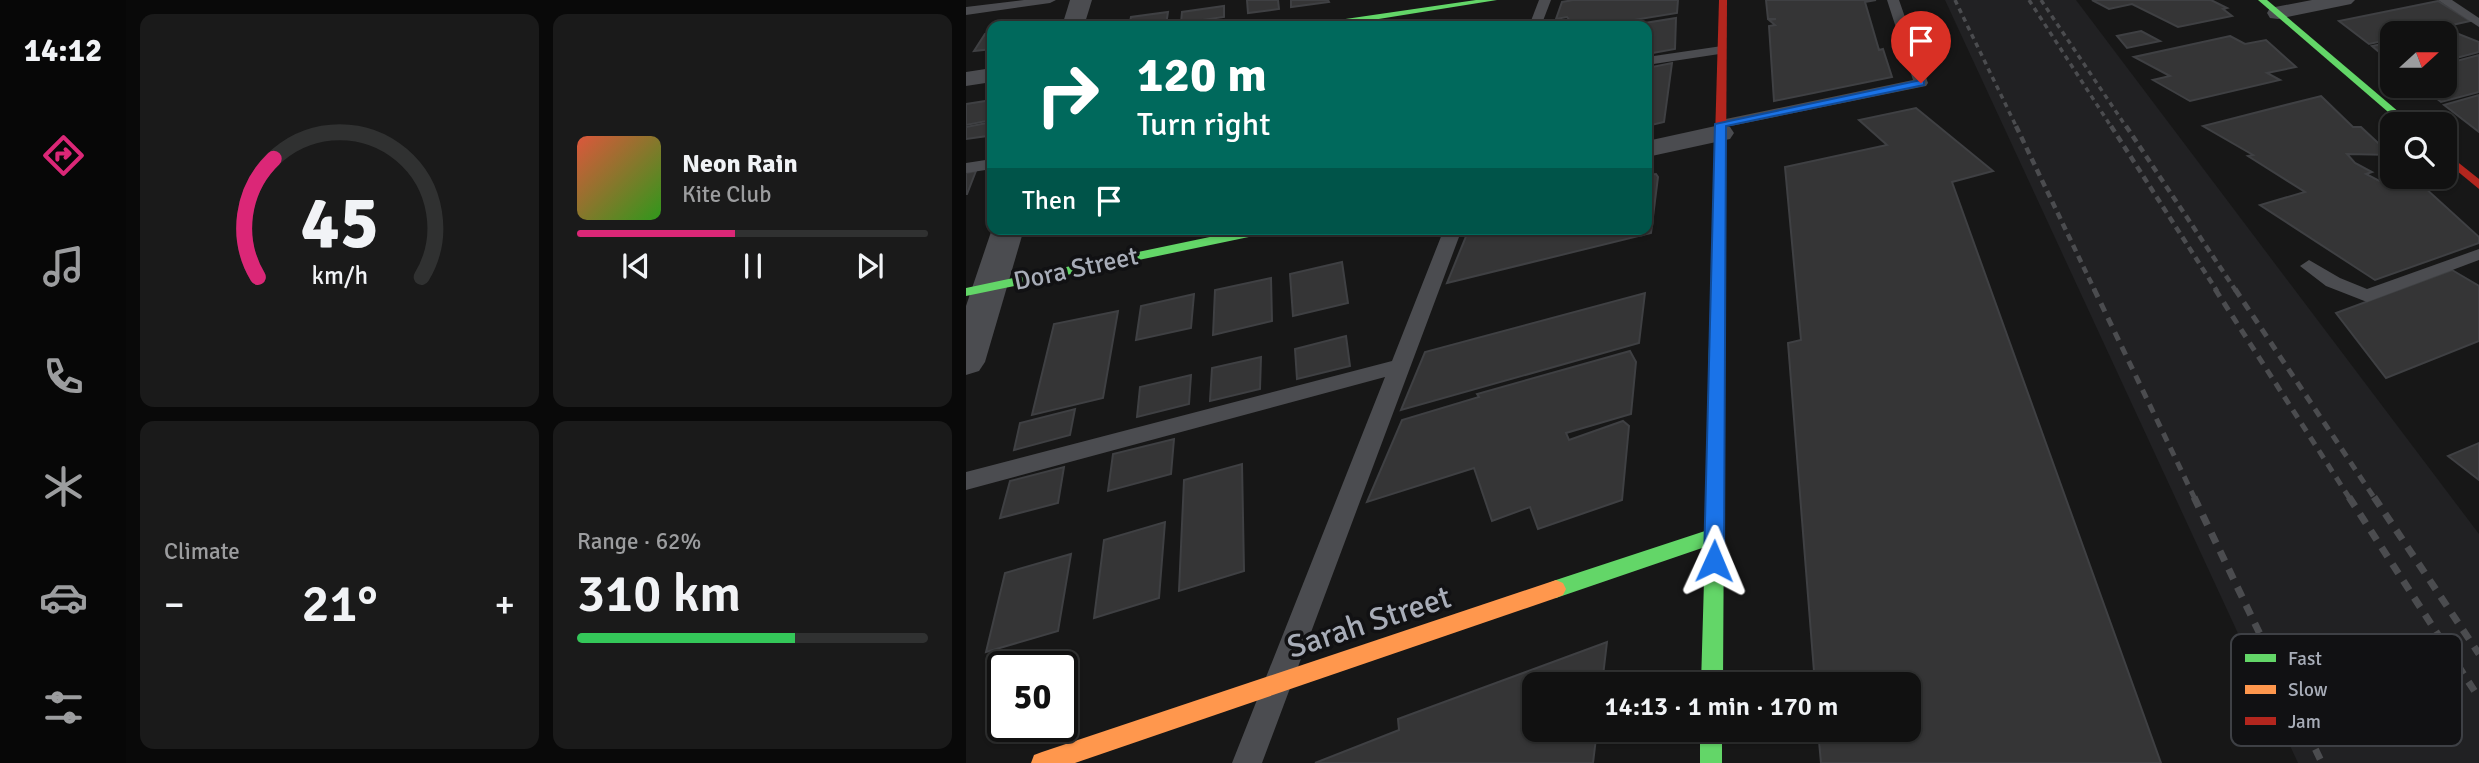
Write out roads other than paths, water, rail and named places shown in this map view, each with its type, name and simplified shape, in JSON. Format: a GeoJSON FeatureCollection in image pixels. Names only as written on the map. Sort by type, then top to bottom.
{"type":"FeatureCollection","features":[{"type":"Feature","properties":{"kind":"street"},"geometry":{"type":"LineString","coordinates":[[1075,21],[1081,0]]}},
{"type":"Feature","properties":{"kind":"street"},"geometry":{"type":"LineString","coordinates":[[1352,21],[1493,0]]}},
{"type":"Feature","properties":{"kind":"street"},"geometry":{"type":"LineString","coordinates":[[1712,672],[1723,0]]}},
{"type":"Feature","properties":{"kind":"street"},"geometry":{"type":"LineString","coordinates":[[2270,7],[2344,0]]}},
{"type":"Feature","properties":{"kind":"street"},"geometry":{"type":"LineString","coordinates":[[2270,7],[2394,112]]}},
{"type":"Feature","properties":{"kind":"street"},"geometry":{"type":"LineString","coordinates":[[966,79],[987,76]]}},
{"type":"Feature","properties":{"kind":"street"},"geometry":{"type":"LineString","coordinates":[[1652,148],[1721,129]]}},
{"type":"Feature","properties":{"kind":"street"},"geometry":{"type":"LineString","coordinates":[[2457,166],[2479,185]]}},
{"type":"Feature","properties":{"kind":"street"},"geometry":{"type":"LineString","coordinates":[[966,362],[978,290],[1005,235]]}},
{"type":"Feature","properties":{"kind":"street","name":"Dora Street"},"geometry":{"type":"LineString","coordinates":[[978,290],[1239,235]]}},
{"type":"Feature","properties":{"kind":"street","name":"Sarah Street"},"geometry":{"type":"LineString","coordinates":[[1042,763],[1714,536]]}},
{"type":"Feature","properties":{"kind":"street"},"geometry":{"type":"LineString","coordinates":[[1711,742],[1711,763]]}},
{"type":"Feature","properties":{"kind":"lane"},"geometry":{"type":"LineString","coordinates":[[966,11],[1050,0]]}},
{"type":"Feature","properties":{"kind":"lane"},"geometry":{"type":"LineString","coordinates":[[1537,21],[1545,0]]}},
{"type":"Feature","properties":{"kind":"lane"},"geometry":{"type":"LineString","coordinates":[[1721,129],[1921,83],[1893,0]]}},
{"type":"Feature","properties":{"kind":"lane"},"geometry":{"type":"LineString","coordinates":[[2444,0],[2479,23]]}},
{"type":"Feature","properties":{"kind":"lane"},"geometry":{"type":"LineString","coordinates":[[1652,60],[1722,50]]}},
{"type":"Feature","properties":{"kind":"lane"},"geometry":{"type":"LineString","coordinates":[[966,169],[987,165]]}},
{"type":"Feature","properties":{"kind":"lane"},"geometry":{"type":"LineString","coordinates":[[1247,763],[1281,681],[1450,235]]}},
{"type":"Feature","properties":{"kind":"lane"},"geometry":{"type":"LineString","coordinates":[[2309,266],[2333,282],[2367,296],[2479,254]]}},
{"type":"Feature","properties":{"kind":"lane"},"geometry":{"type":"LineString","coordinates":[[966,481],[1401,366]]}},
{"type":"Feature","properties":{"kind":"railway"},"geometry":{"type":"LineString","coordinates":[[1955,0],[2017,128]]}},
{"type":"Feature","properties":{"kind":"railway"},"geometry":{"type":"LineString","coordinates":[[2029,0],[2112,128]]}},
{"type":"Feature","properties":{"kind":"railway"},"geometry":{"type":"LineString","coordinates":[[2041,0],[2127,128]]}},
{"type":"Feature","properties":{"kind":"railway"},"geometry":{"type":"LineString","coordinates":[[2016,126],[2095,291]]}},
{"type":"Feature","properties":{"kind":"railway"},"geometry":{"type":"LineString","coordinates":[[2111,126],[2217,291]]}},
{"type":"Feature","properties":{"kind":"railway"},"geometry":{"type":"LineString","coordinates":[[2126,126],[2236,291]]}},
{"type":"Feature","properties":{"kind":"railway"},"geometry":{"type":"LineString","coordinates":[[2094,289],[2195,499]]}},
{"type":"Feature","properties":{"kind":"railway"},"geometry":{"type":"LineString","coordinates":[[2215,289],[2350,499]]}},
{"type":"Feature","properties":{"kind":"railway"},"geometry":{"type":"LineString","coordinates":[[2235,289],[2375,499]]}},
{"type":"Feature","properties":{"kind":"railway"},"geometry":{"type":"LineString","coordinates":[[2194,497],[2260,634]]}},
{"type":"Feature","properties":{"kind":"railway"},"geometry":{"type":"LineString","coordinates":[[2349,497],[2438,634]]}},
{"type":"Feature","properties":{"kind":"railway"},"geometry":{"type":"LineString","coordinates":[[2374,497],[2479,654]]}},
{"type":"Feature","properties":{"kind":"railway"},"geometry":{"type":"LineString","coordinates":[[2462,672],[2479,698]]}},
{"type":"Feature","properties":{"kind":"railway"},"geometry":{"type":"LineString","coordinates":[[2314,746],[2322,763]]}}]}
